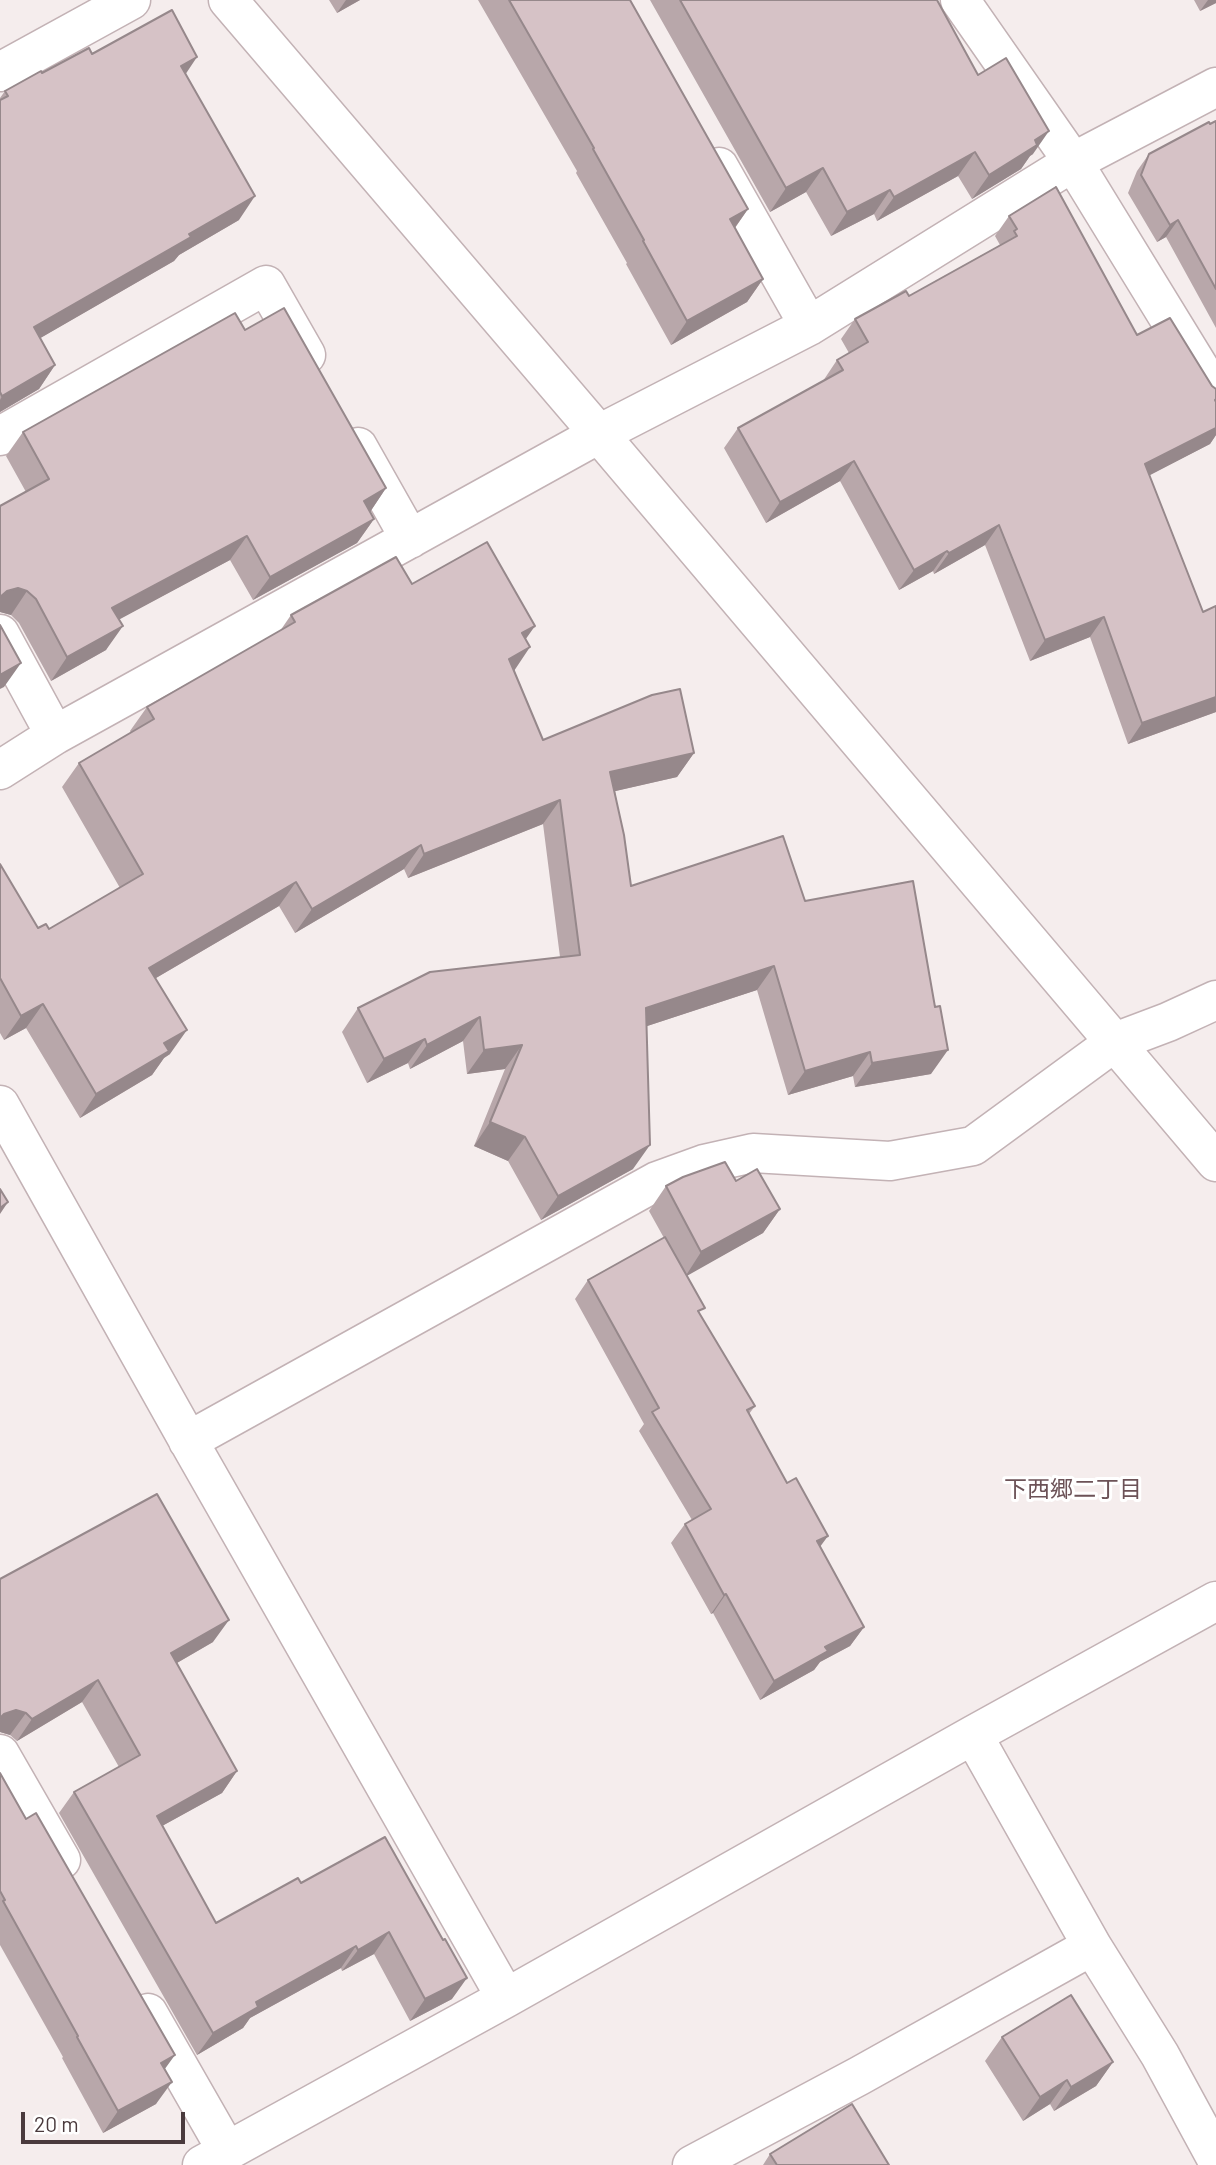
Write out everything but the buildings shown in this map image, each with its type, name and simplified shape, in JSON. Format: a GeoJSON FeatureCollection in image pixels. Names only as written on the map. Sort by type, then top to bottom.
{"type":"FeatureCollection","features":[{"type":"Feature","properties":{"kind":"street"},"geometry":{"type":"LineString","coordinates":[[0,72],[131,0]]}},
{"type":"Feature","properties":{"kind":"street"},"geometry":{"type":"LineString","coordinates":[[228,0],[1216,1162]]}},
{"type":"Feature","properties":{"kind":"street"},"geometry":{"type":"LineString","coordinates":[[960,0],[1073,162],[1216,395]]}},
{"type":"Feature","properties":{"kind":"street"},"geometry":{"type":"LineString","coordinates":[[0,770],[55,736],[599,434],[808,326],[1073,162],[1216,87]]}},
{"type":"Feature","properties":{"kind":"street"},"geometry":{"type":"LineString","coordinates":[[700,133],[808,326]]}},
{"type":"Feature","properties":{"kind":"street"},"geometry":{"type":"LineString","coordinates":[[0,436],[266,285],[321,382]]}},
{"type":"Feature","properties":{"kind":"street"},"geometry":{"type":"LineString","coordinates":[[341,418],[410,539]]}},
{"type":"Feature","properties":{"kind":"street"},"geometry":{"type":"LineString","coordinates":[[0,634],[55,736]]}},
{"type":"Feature","properties":{"kind":"street"},"geometry":{"type":"LineString","coordinates":[[188,1441],[657,1181],[705,1164],[753,1153],[890,1161],[973,1146],[1115,1042],[1216,1000]]}},
{"type":"Feature","properties":{"kind":"street"},"geometry":{"type":"LineString","coordinates":[[0,1105],[506,1998]]}},
{"type":"Feature","properties":{"kind":"street"},"geometry":{"type":"LineString","coordinates":[[131,1982],[215,2158],[1216,1601]]}},
{"type":"Feature","properties":{"kind":"street"},"geometry":{"type":"LineString","coordinates":[[974,1735],[1093,1947],[1160,2054],[1216,2158]]}},
{"type":"Feature","properties":{"kind":"street"},"geometry":{"type":"LineString","coordinates":[[0,1754],[76,1886]]}},
{"type":"Feature","properties":{"kind":"street"},"geometry":{"type":"LineString","coordinates":[[692,2165],[1093,1947]]}},
{"type":"Feature","properties":{"kind":"district","name":"下西郷二丁目"},"geometry":{"type":"Point","coordinates":[1073,1489]}}]}
